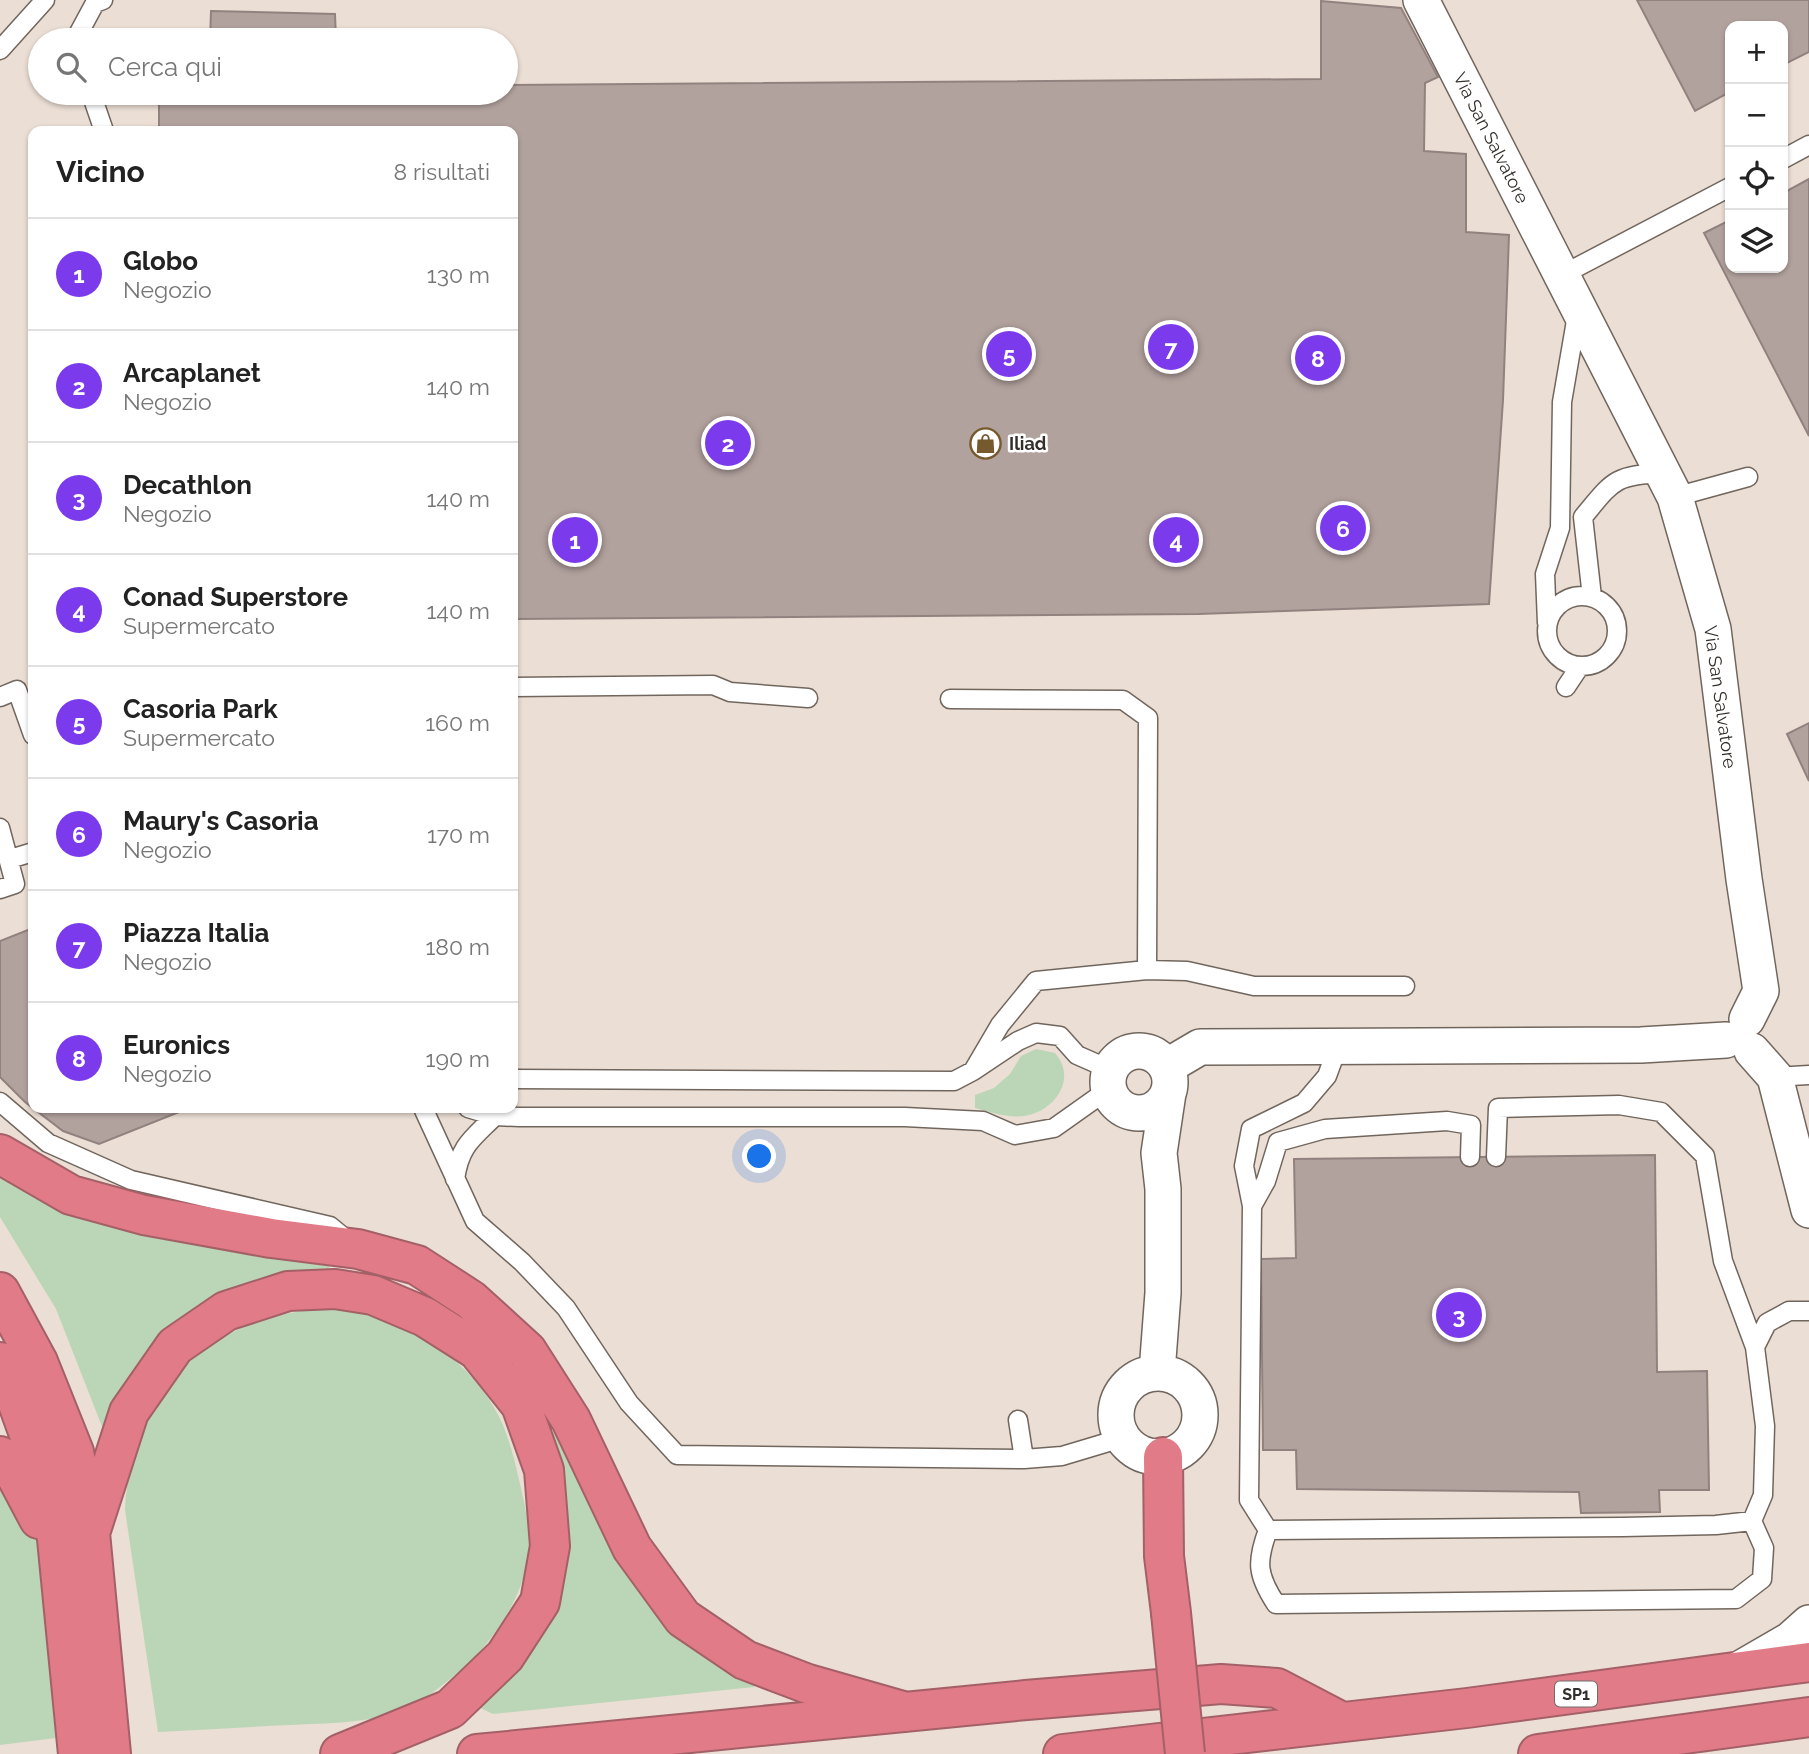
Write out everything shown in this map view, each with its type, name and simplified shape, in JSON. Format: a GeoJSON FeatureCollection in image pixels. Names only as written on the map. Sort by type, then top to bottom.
{"type":"FeatureCollection","features":[{"type":"Feature","properties":{"kind":"highway"},"geometry":{"type":"LineString","coordinates":[[0,1154],[72,1195],[120,1208],[271,1238],[358,1249],[417,1265],[471,1300],[527,1351],[571,1420],[632,1548],[683,1618],[745,1660],[808,1684],[906,1712]]}},
{"type":"Feature","properties":{"kind":"highway"},"geometry":{"type":"LineString","coordinates":[[90,1533],[129,1412],[175,1346],[226,1311],[288,1291],[335,1289],[373,1295],[425,1317],[477,1350],[522,1405],[544,1470],[550,1546],[540,1602],[505,1656],[450,1709],[340,1754]]}},
{"type":"Feature","properties":{"kind":"highway"},"geometry":{"type":"LineString","coordinates":[[0,1292],[38,1362],[74,1452],[90,1533],[94,1748]]}},
{"type":"Feature","properties":{"kind":"highway"},"geometry":{"type":"LineString","coordinates":[[0,1362],[9,1379],[47,1484],[57,1539],[63,1604]]}},
{"type":"Feature","properties":{"kind":"highway"},"geometry":{"type":"LineString","coordinates":[[0,1456],[13,1470],[38,1516],[63,1604],[94,1748]]}},
{"type":"Feature","properties":{"kind":"highway"},"geometry":{"type":"LineString","coordinates":[[1163,1457],[1164,1556],[1185,1754]]}},
{"type":"Feature","properties":{"kind":"highway","name":"SP1"},"geometry":{"type":"LineString","coordinates":[[1063,1754],[1342,1722],[1809,1662]]}},
{"type":"Feature","properties":{"kind":"highway"},"geometry":{"type":"LineString","coordinates":[[477,1754],[1221,1684],[1277,1688],[1342,1722]]}},
{"type":"Feature","properties":{"kind":"highway"},"geometry":{"type":"LineString","coordinates":[[1538,1754],[1809,1717]]}},
{"type":"Feature","properties":{"kind":"highway"},"geometry":{"type":"LineString","coordinates":[[1677,1754],[1737,1728]]}},
{"type":"Feature","properties":{"kind":"street","name":"Via San Salvatore"},"geometry":{"type":"LineString","coordinates":[[1421,0],[1669,485],[1713,629],[1744,879],[1761,991],[1742,1037]]}},
{"type":"Feature","properties":{"kind":"street"},"geometry":{"type":"LineString","coordinates":[[1157,1373],[1163,1293],[1163,1189],[1159,1153],[1167,1080],[1152,1054],[1132,1052],[1116,1062],[1110,1080],[1119,1105],[1137,1112],[1156,1108],[1167,1080],[1200,1047],[1641,1045],[1742,1037],[1792,1076],[1809,1210]]}},
{"type":"Feature","properties":{"kind":"street"},"geometry":{"type":"LineString","coordinates":[[1157,1373],[1170,1374],[1191,1388],[1200,1412],[1195,1436],[1187,1446],[1163,1457],[1152,1457],[1130,1447],[1122,1438],[1115,1413],[1124,1390],[1133,1381],[1157,1373]]}},
{"type":"Feature","properties":{"kind":"street"},"geometry":{"type":"LineString","coordinates":[[1731,1674],[1790,1640],[1809,1623]]}},
{"type":"Feature","properties":{"kind":"lane"},"geometry":{"type":"LineString","coordinates":[[0,50],[44,0]]}},
{"type":"Feature","properties":{"kind":"lane"},"geometry":{"type":"LineString","coordinates":[[81,28],[95,3],[103,0]]}},
{"type":"Feature","properties":{"kind":"lane"},"geometry":{"type":"LineString","coordinates":[[95,105],[102,126]]}},
{"type":"Feature","properties":{"kind":"lane"},"geometry":{"type":"LineString","coordinates":[[1788,156],[1809,145]]}},
{"type":"Feature","properties":{"kind":"lane"},"geometry":{"type":"LineString","coordinates":[[1562,275],[1725,190]]}},
{"type":"Feature","properties":{"kind":"lane"},"geometry":{"type":"LineString","coordinates":[[1547,623],[1562,601],[1577,596],[1592,597],[1605,604],[1614,616],[1617,631],[1614,646],[1606,657],[1594,664],[1580,666],[1567,663],[1556,655],[1547,634],[1545,574],[1560,528],[1562,402],[1578,308]]}},
{"type":"Feature","properties":{"kind":"lane"},"geometry":{"type":"LineString","coordinates":[[1592,597],[1583,517],[1609,487],[1630,475],[1669,485],[1748,477]]}},
{"type":"Feature","properties":{"kind":"lane"},"geometry":{"type":"LineString","coordinates":[[1566,687],[1580,666]]}},
{"type":"Feature","properties":{"kind":"lane"},"geometry":{"type":"LineString","coordinates":[[518,687],[713,685],[730,692],[808,698]]}},
{"type":"Feature","properties":{"kind":"lane"},"geometry":{"type":"LineString","coordinates":[[0,697],[17,690],[28,722]]}},
{"type":"Feature","properties":{"kind":"lane"},"geometry":{"type":"LineString","coordinates":[[950,699],[1123,700],[1149,718],[1147,970]]}},
{"type":"Feature","properties":{"kind":"lane"},"geometry":{"type":"LineString","coordinates":[[0,828],[15,884],[0,889]]}},
{"type":"Feature","properties":{"kind":"lane"},"geometry":{"type":"LineString","coordinates":[[9,859],[28,853]]}},
{"type":"Feature","properties":{"kind":"lane"},"geometry":{"type":"LineString","coordinates":[[973,1071],[1000,1026],[1036,981],[1147,970],[1187,971],[1254,986],[1405,986]]}},
{"type":"Feature","properties":{"kind":"lane"},"geometry":{"type":"LineString","coordinates":[[485,1113],[495,1116],[905,1117],[984,1121],[1014,1135],[1054,1128],[1110,1080],[1077,1055],[1060,1036],[1036,1032],[954,1081],[518,1079]]}},
{"type":"Feature","properties":{"kind":"lane"},"geometry":{"type":"LineString","coordinates":[[1268,1530],[1249,1500],[1252,1206],[1244,1166],[1251,1129],[1304,1103],[1327,1076],[1338,1046]]}},
{"type":"Feature","properties":{"kind":"lane"},"geometry":{"type":"LineString","coordinates":[[0,1102],[48,1143],[131,1180],[330,1226],[358,1249]]}},
{"type":"Feature","properties":{"kind":"lane"},"geometry":{"type":"LineString","coordinates":[[1268,1530],[1260,1550],[1262,1583],[1276,1604],[1737,1599],[1762,1579],[1764,1548],[1752,1521],[1763,1495],[1765,1426],[1755,1347],[1723,1261],[1705,1156],[1661,1112],[1619,1105],[1498,1108],[1496,1157]]}},
{"type":"Feature","properties":{"kind":"lane"},"geometry":{"type":"LineString","coordinates":[[425,1113],[475,1221],[522,1262],[566,1308],[629,1403],[677,1455],[1024,1459],[1062,1456],[1122,1438]]}},
{"type":"Feature","properties":{"kind":"lane"},"geometry":{"type":"LineString","coordinates":[[455,1179],[458,1158],[468,1143],[495,1116]]}},
{"type":"Feature","properties":{"kind":"lane"},"geometry":{"type":"LineString","coordinates":[[1252,1206],[1266,1181],[1278,1142],[1325,1129],[1447,1122],[1471,1125],[1470,1157]]}},
{"type":"Feature","properties":{"kind":"lane"},"geometry":{"type":"LineString","coordinates":[[1755,1347],[1767,1323],[1788,1311],[1809,1311]]}},
{"type":"Feature","properties":{"kind":"lane"},"geometry":{"type":"LineString","coordinates":[[1018,1420],[1024,1459]]}},
{"type":"Feature","properties":{"kind":"lane"},"geometry":{"type":"LineString","coordinates":[[1268,1530],[1636,1527],[1716,1525],[1752,1521]]}},
{"type":"Feature","properties":{"kind":"green space"},"geometry":{"type":"Polygon","coordinates":[[[1036,1049],[1055,1053],[1062,1063],[1063,1083],[1053,1101],[1045,1108],[1024,1116],[975,1108],[975,1095],[994,1088],[1010,1074],[1021,1056],[1036,1049]]]}},
{"type":"Feature","properties":{"kind":"green space"},"geometry":{"type":"Polygon","coordinates":[[[0,1173],[25,1189],[103,1224],[195,1244],[330,1263],[329,1270],[288,1274],[251,1283],[218,1295],[189,1312],[163,1334],[141,1360],[103,1429],[56,1309],[0,1217],[0,1173]]]}},
{"type":"Feature","properties":{"kind":"green space"},"geometry":{"type":"Polygon","coordinates":[[[316,1309],[374,1315],[413,1331],[450,1356],[481,1388],[503,1425],[523,1495],[529,1543],[528,1560],[517,1596],[486,1645],[461,1670],[405,1709],[377,1718],[348,1722],[158,1732],[125,1510],[130,1469],[141,1431],[158,1399],[180,1370],[207,1347],[239,1329],[275,1316],[316,1309]]]}},
{"type":"Feature","properties":{"kind":"green space"},"geometry":{"type":"Polygon","coordinates":[[[557,1430],[756,1681],[754,1687],[493,1714],[478,1707],[502,1685],[523,1660],[551,1432],[557,1430]]]}},
{"type":"Feature","properties":{"kind":"green space"},"geometry":{"type":"Polygon","coordinates":[[[0,1470],[25,1509],[37,1542],[45,1576],[64,1737],[0,1745],[0,1470]]]}},
{"type":"Feature","properties":{"kind":"building"},"geometry":{"type":"Polygon","coordinates":[[[1637,0],[1809,0],[1809,52],[1788,62],[1788,21],[1725,21],[1725,95],[1695,111],[1637,0]]]}},
{"type":"Feature","properties":{"kind":"building"},"geometry":{"type":"Polygon","coordinates":[[[1321,1],[1401,8],[1438,77],[1425,83],[1424,151],[1466,154],[1466,232],[1509,235],[1503,400],[1489,604],[1198,614],[518,619],[518,126],[159,126],[159,105],[518,105],[518,85],[1321,79],[1321,1]]]}},
{"type":"Feature","properties":{"kind":"building"},"geometry":{"type":"Polygon","coordinates":[[[211,11],[335,14],[336,28],[210,28],[211,11]]]}},
{"type":"Feature","properties":{"kind":"building"},"geometry":{"type":"Polygon","coordinates":[[[1809,179],[1809,436],[1704,233],[1725,222],[1725,273],[1788,273],[1788,190],[1809,179]]]}},
{"type":"Feature","properties":{"kind":"building"},"geometry":{"type":"Polygon","coordinates":[[[1809,723],[1809,781],[1787,734],[1809,723]]]}},
{"type":"Feature","properties":{"kind":"building"},"geometry":{"type":"Polygon","coordinates":[[[28,930],[28,1104],[0,1077],[0,941],[28,930]]]}},
{"type":"Feature","properties":{"kind":"building"},"geometry":{"type":"Polygon","coordinates":[[[39,1113],[176,1113],[99,1144],[63,1131],[39,1113]]]}},
{"type":"Feature","properties":{"kind":"building"},"geometry":{"type":"Polygon","coordinates":[[[1655,1155],[1657,1372],[1707,1371],[1709,1490],[1659,1490],[1660,1512],[1581,1513],[1579,1492],[1297,1489],[1296,1450],[1263,1450],[1261,1259],[1296,1258],[1294,1159],[1655,1155]]]}},
{"type":"Feature","properties":{"kind":"place","name":"Piazza Italia"},"geometry":{"type":"Point","coordinates":[1171,347]}},
{"type":"Feature","properties":{"kind":"place","name":"Casoria Park"},"geometry":{"type":"Point","coordinates":[1009,354]}},
{"type":"Feature","properties":{"kind":"place","name":"Euronics"},"geometry":{"type":"Point","coordinates":[1318,358]}},
{"type":"Feature","properties":{"kind":"place","name":"Arcaplanet"},"geometry":{"type":"Point","coordinates":[728,443]}},
{"type":"Feature","properties":{"kind":"place","name":"Iliad"},"geometry":{"type":"Point","coordinates":[986,444]}},
{"type":"Feature","properties":{"kind":"place","name":"Maury's Casoria"},"geometry":{"type":"Point","coordinates":[1343,528]}},
{"type":"Feature","properties":{"kind":"place","name":"Globo"},"geometry":{"type":"Point","coordinates":[575,540]}},
{"type":"Feature","properties":{"kind":"place","name":"Conad Superstore"},"geometry":{"type":"Point","coordinates":[1176,540]}},
{"type":"Feature","properties":{"kind":"place","name":"Decathlon"},"geometry":{"type":"Point","coordinates":[1459,1315]}}]}
